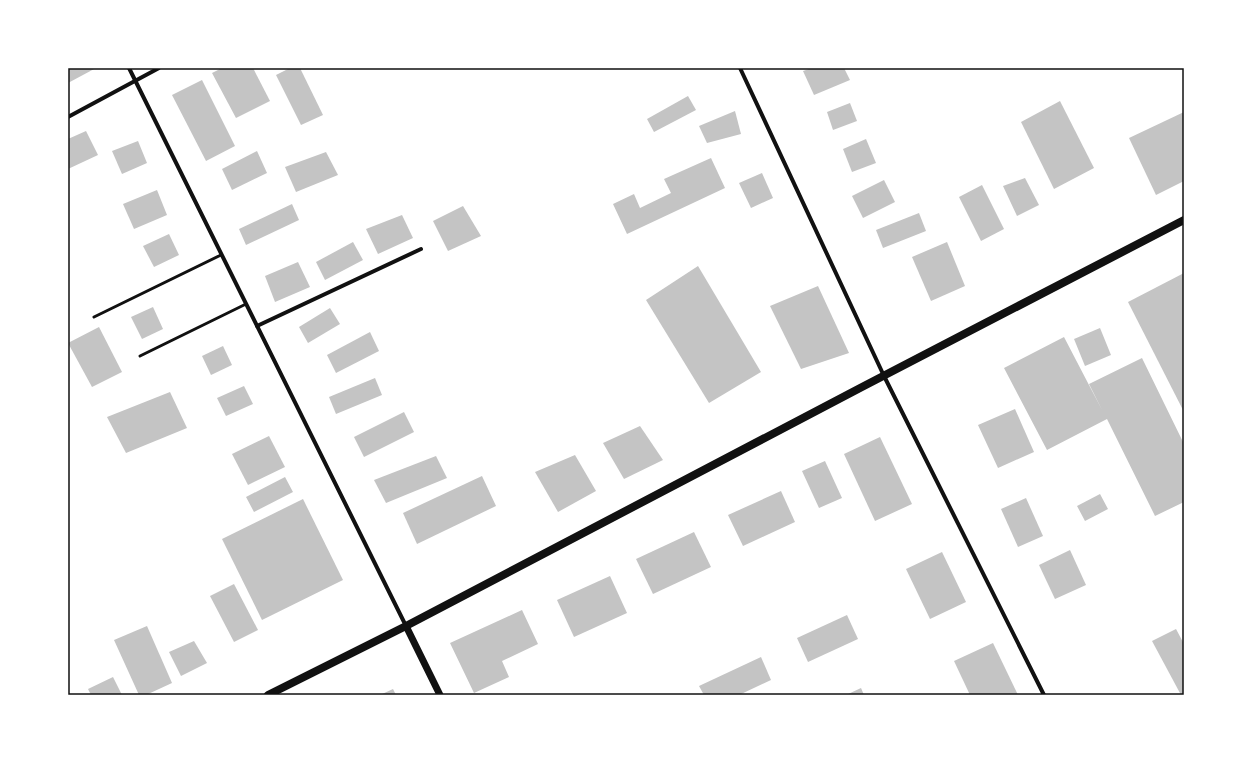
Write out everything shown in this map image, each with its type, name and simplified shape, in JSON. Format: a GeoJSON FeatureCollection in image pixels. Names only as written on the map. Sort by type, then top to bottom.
{"type":"FeatureCollection","features":[{"type":"Feature","properties":{"kind":"main road"},"geometry":{"type":"LineString","coordinates":[[268,695],[406,626],[1184,220]]}},
{"type":"Feature","properties":{"kind":"street"},"geometry":{"type":"LineString","coordinates":[[129,68],[440,695]]}},
{"type":"Feature","properties":{"kind":"street"},"geometry":{"type":"LineString","coordinates":[[68,116],[159,68]]}},
{"type":"Feature","properties":{"kind":"street"},"geometry":{"type":"LineString","coordinates":[[740,68],[884,376],[1044,695]]}},
{"type":"Feature","properties":{"kind":"street"},"geometry":{"type":"LineString","coordinates":[[257,326],[421,249]]}},
{"type":"Feature","properties":{"kind":"lane"},"geometry":{"type":"LineString","coordinates":[[94,317],[222,254]]}},
{"type":"Feature","properties":{"kind":"lane"},"geometry":{"type":"LineString","coordinates":[[140,356],[246,304]]}},
{"type":"Feature","properties":{"kind":"building"},"geometry":{"type":"Polygon","coordinates":[[[68,68],[96,68],[68,83],[68,68]]]}},
{"type":"Feature","properties":{"kind":"building"},"geometry":{"type":"Polygon","coordinates":[[[222,68],[253,68],[270,101],[236,118],[212,73],[222,68]]]}},
{"type":"Feature","properties":{"kind":"building"},"geometry":{"type":"Polygon","coordinates":[[[290,68],[300,68],[323,115],[301,125],[276,75],[290,68]]]}},
{"type":"Feature","properties":{"kind":"building"},"geometry":{"type":"Polygon","coordinates":[[[812,68],[844,68],[850,80],[814,95],[803,71],[812,68]]]}},
{"type":"Feature","properties":{"kind":"building"},"geometry":{"type":"Polygon","coordinates":[[[202,80],[235,146],[206,161],[172,95],[202,80]]]}},
{"type":"Feature","properties":{"kind":"building"},"geometry":{"type":"Polygon","coordinates":[[[688,96],[696,110],[654,132],[647,119],[688,96]]]}},
{"type":"Feature","properties":{"kind":"building"},"geometry":{"type":"Polygon","coordinates":[[[1060,101],[1094,168],[1054,189],[1021,122],[1060,101]]]}},
{"type":"Feature","properties":{"kind":"building"},"geometry":{"type":"Polygon","coordinates":[[[850,103],[857,121],[833,130],[827,112],[850,103]]]}},
{"type":"Feature","properties":{"kind":"building"},"geometry":{"type":"Polygon","coordinates":[[[735,111],[741,134],[707,143],[699,126],[735,111]]]}},
{"type":"Feature","properties":{"kind":"building"},"geometry":{"type":"Polygon","coordinates":[[[1184,112],[1184,181],[1156,195],[1129,138],[1184,112]]]}},
{"type":"Feature","properties":{"kind":"building"},"geometry":{"type":"Polygon","coordinates":[[[86,131],[98,155],[68,169],[68,139],[86,131]]]}},
{"type":"Feature","properties":{"kind":"building"},"geometry":{"type":"Polygon","coordinates":[[[866,139],[876,163],[852,172],[843,149],[866,139]]]}},
{"type":"Feature","properties":{"kind":"building"},"geometry":{"type":"Polygon","coordinates":[[[138,141],[147,163],[122,174],[112,151],[138,141]]]}},
{"type":"Feature","properties":{"kind":"building"},"geometry":{"type":"Polygon","coordinates":[[[257,151],[267,173],[232,190],[222,169],[257,151]]]}},
{"type":"Feature","properties":{"kind":"building"},"geometry":{"type":"Polygon","coordinates":[[[326,152],[338,175],[296,192],[285,167],[326,152]]]}},
{"type":"Feature","properties":{"kind":"building"},"geometry":{"type":"Polygon","coordinates":[[[711,158],[725,188],[627,234],[613,204],[634,194],[640,208],[671,193],[664,179],[711,158]]]}},
{"type":"Feature","properties":{"kind":"building"},"geometry":{"type":"Polygon","coordinates":[[[762,173],[773,198],[751,208],[739,183],[762,173]]]}},
{"type":"Feature","properties":{"kind":"building"},"geometry":{"type":"Polygon","coordinates":[[[1025,178],[1039,205],[1017,216],[1003,186],[1025,178]]]}},
{"type":"Feature","properties":{"kind":"building"},"geometry":{"type":"Polygon","coordinates":[[[884,180],[895,202],[863,218],[852,196],[884,180]]]}},
{"type":"Feature","properties":{"kind":"building"},"geometry":{"type":"Polygon","coordinates":[[[982,185],[1004,229],[981,241],[959,197],[982,185]]]}},
{"type":"Feature","properties":{"kind":"building"},"geometry":{"type":"Polygon","coordinates":[[[157,190],[167,215],[134,229],[123,204],[157,190]]]}},
{"type":"Feature","properties":{"kind":"building"},"geometry":{"type":"Polygon","coordinates":[[[292,204],[299,220],[246,245],[239,229],[292,204]]]}},
{"type":"Feature","properties":{"kind":"building"},"geometry":{"type":"Polygon","coordinates":[[[463,206],[481,236],[448,251],[433,221],[463,206]]]}},
{"type":"Feature","properties":{"kind":"building"},"geometry":{"type":"Polygon","coordinates":[[[919,213],[926,231],[883,248],[876,230],[919,213]]]}},
{"type":"Feature","properties":{"kind":"building"},"geometry":{"type":"Polygon","coordinates":[[[402,215],[413,238],[378,254],[366,229],[402,215]]]}},
{"type":"Feature","properties":{"kind":"building"},"geometry":{"type":"Polygon","coordinates":[[[169,234],[179,255],[154,267],[143,246],[169,234]]]}},
{"type":"Feature","properties":{"kind":"building"},"geometry":{"type":"Polygon","coordinates":[[[353,242],[363,260],[325,280],[316,262],[353,242]]]}},
{"type":"Feature","properties":{"kind":"building"},"geometry":{"type":"Polygon","coordinates":[[[947,242],[965,286],[931,301],[912,257],[947,242]]]}},
{"type":"Feature","properties":{"kind":"building"},"geometry":{"type":"Polygon","coordinates":[[[298,262],[310,287],[275,302],[265,276],[298,262]]]}},
{"type":"Feature","properties":{"kind":"building"},"geometry":{"type":"Polygon","coordinates":[[[698,266],[761,372],[709,403],[646,300],[698,266]]]}},
{"type":"Feature","properties":{"kind":"building"},"geometry":{"type":"Polygon","coordinates":[[[1184,273],[1184,412],[1128,302],[1184,273]]]}},
{"type":"Feature","properties":{"kind":"building"},"geometry":{"type":"Polygon","coordinates":[[[818,286],[849,353],[801,369],[770,306],[818,286]]]}},
{"type":"Feature","properties":{"kind":"building"},"geometry":{"type":"Polygon","coordinates":[[[153,307],[163,329],[142,339],[131,317],[153,307]]]}},
{"type":"Feature","properties":{"kind":"building"},"geometry":{"type":"Polygon","coordinates":[[[330,308],[340,324],[308,343],[299,327],[330,308]]]}},
{"type":"Feature","properties":{"kind":"building"},"geometry":{"type":"Polygon","coordinates":[[[99,327],[122,372],[92,387],[68,343],[99,327]]]}},
{"type":"Feature","properties":{"kind":"building"},"geometry":{"type":"Polygon","coordinates":[[[1100,328],[1111,355],[1085,366],[1074,339],[1100,328]]]}},
{"type":"Feature","properties":{"kind":"building"},"geometry":{"type":"Polygon","coordinates":[[[370,332],[379,351],[336,373],[327,355],[370,332]]]}},
{"type":"Feature","properties":{"kind":"building"},"geometry":{"type":"Polygon","coordinates":[[[1064,337],[1102,410],[1089,384],[1142,358],[1184,444],[1184,502],[1155,516],[1107,419],[1047,450],[1004,368],[1064,337]]]}},
{"type":"Feature","properties":{"kind":"building"},"geometry":{"type":"Polygon","coordinates":[[[223,346],[232,365],[211,375],[202,356],[223,346]]]}},
{"type":"Feature","properties":{"kind":"building"},"geometry":{"type":"Polygon","coordinates":[[[375,378],[382,395],[336,414],[329,397],[375,378]]]}},
{"type":"Feature","properties":{"kind":"building"},"geometry":{"type":"Polygon","coordinates":[[[244,386],[253,404],[226,416],[217,398],[244,386]]]}},
{"type":"Feature","properties":{"kind":"building"},"geometry":{"type":"Polygon","coordinates":[[[170,392],[187,428],[126,453],[107,417],[170,392]]]}},
{"type":"Feature","properties":{"kind":"building"},"geometry":{"type":"Polygon","coordinates":[[[1015,409],[1034,452],[998,468],[978,425],[1015,409]]]}},
{"type":"Feature","properties":{"kind":"building"},"geometry":{"type":"Polygon","coordinates":[[[404,412],[414,432],[364,457],[354,437],[404,412]]]}},
{"type":"Feature","properties":{"kind":"building"},"geometry":{"type":"Polygon","coordinates":[[[640,426],[663,460],[624,479],[603,443],[640,426]]]}},
{"type":"Feature","properties":{"kind":"building"},"geometry":{"type":"Polygon","coordinates":[[[269,436],[285,467],[248,485],[232,454],[269,436]]]}},
{"type":"Feature","properties":{"kind":"building"},"geometry":{"type":"Polygon","coordinates":[[[880,437],[912,504],[875,521],[844,454],[880,437]]]}},
{"type":"Feature","properties":{"kind":"building"},"geometry":{"type":"Polygon","coordinates":[[[575,455],[596,491],[558,512],[535,472],[575,455]]]}},
{"type":"Feature","properties":{"kind":"building"},"geometry":{"type":"Polygon","coordinates":[[[436,456],[447,478],[386,503],[374,480],[436,456]]]}},
{"type":"Feature","properties":{"kind":"building"},"geometry":{"type":"Polygon","coordinates":[[[825,461],[842,498],[819,508],[802,471],[825,461]]]}},
{"type":"Feature","properties":{"kind":"building"},"geometry":{"type":"Polygon","coordinates":[[[482,476],[496,506],[417,544],[403,513],[482,476]]]}},
{"type":"Feature","properties":{"kind":"building"},"geometry":{"type":"Polygon","coordinates":[[[285,477],[293,492],[254,512],[246,497],[285,477]]]}},
{"type":"Feature","properties":{"kind":"building"},"geometry":{"type":"Polygon","coordinates":[[[781,491],[795,522],[743,546],[728,515],[781,491]]]}},
{"type":"Feature","properties":{"kind":"building"},"geometry":{"type":"Polygon","coordinates":[[[1100,494],[1108,509],[1085,521],[1077,506],[1100,494]]]}},
{"type":"Feature","properties":{"kind":"building"},"geometry":{"type":"Polygon","coordinates":[[[1026,498],[1043,536],[1018,547],[1001,509],[1026,498]]]}},
{"type":"Feature","properties":{"kind":"building"},"geometry":{"type":"Polygon","coordinates":[[[303,499],[343,580],[262,620],[222,539],[303,499]]]}},
{"type":"Feature","properties":{"kind":"building"},"geometry":{"type":"Polygon","coordinates":[[[694,532],[711,567],[653,594],[636,559],[694,532]]]}},
{"type":"Feature","properties":{"kind":"building"},"geometry":{"type":"Polygon","coordinates":[[[1070,550],[1086,585],[1055,599],[1039,565],[1070,550]]]}},
{"type":"Feature","properties":{"kind":"building"},"geometry":{"type":"Polygon","coordinates":[[[942,552],[966,602],[930,619],[906,569],[942,552]]]}},
{"type":"Feature","properties":{"kind":"building"},"geometry":{"type":"Polygon","coordinates":[[[610,576],[627,613],[574,637],[557,600],[610,576]]]}},
{"type":"Feature","properties":{"kind":"building"},"geometry":{"type":"Polygon","coordinates":[[[234,584],[258,630],[234,642],[210,596],[234,584]]]}},
{"type":"Feature","properties":{"kind":"building"},"geometry":{"type":"Polygon","coordinates":[[[522,610],[538,644],[502,661],[509,677],[474,693],[450,643],[522,610]]]}},
{"type":"Feature","properties":{"kind":"building"},"geometry":{"type":"Polygon","coordinates":[[[847,615],[858,639],[808,662],[797,638],[847,615]]]}},
{"type":"Feature","properties":{"kind":"building"},"geometry":{"type":"Polygon","coordinates":[[[147,626],[172,683],[146,695],[139,695],[114,640],[147,626]]]}},
{"type":"Feature","properties":{"kind":"building"},"geometry":{"type":"Polygon","coordinates":[[[1176,629],[1184,644],[1184,695],[1181,695],[1152,641],[1176,629]]]}},
{"type":"Feature","properties":{"kind":"building"},"geometry":{"type":"Polygon","coordinates":[[[194,641],[207,663],[181,676],[169,652],[194,641]]]}},
{"type":"Feature","properties":{"kind":"building"},"geometry":{"type":"Polygon","coordinates":[[[993,643],[1018,695],[970,695],[954,661],[993,643]]]}},
{"type":"Feature","properties":{"kind":"building"},"geometry":{"type":"Polygon","coordinates":[[[761,657],[771,680],[739,695],[704,695],[699,686],[761,657]]]}},
{"type":"Feature","properties":{"kind":"building"},"geometry":{"type":"Polygon","coordinates":[[[113,677],[122,695],[91,695],[88,689],[113,677]]]}},
{"type":"Feature","properties":{"kind":"building"},"geometry":{"type":"Polygon","coordinates":[[[861,688],[864,695],[846,695],[861,688]]]}},
{"type":"Feature","properties":{"kind":"building"},"geometry":{"type":"Polygon","coordinates":[[[393,689],[396,695],[380,695],[393,689]]]}}]}
